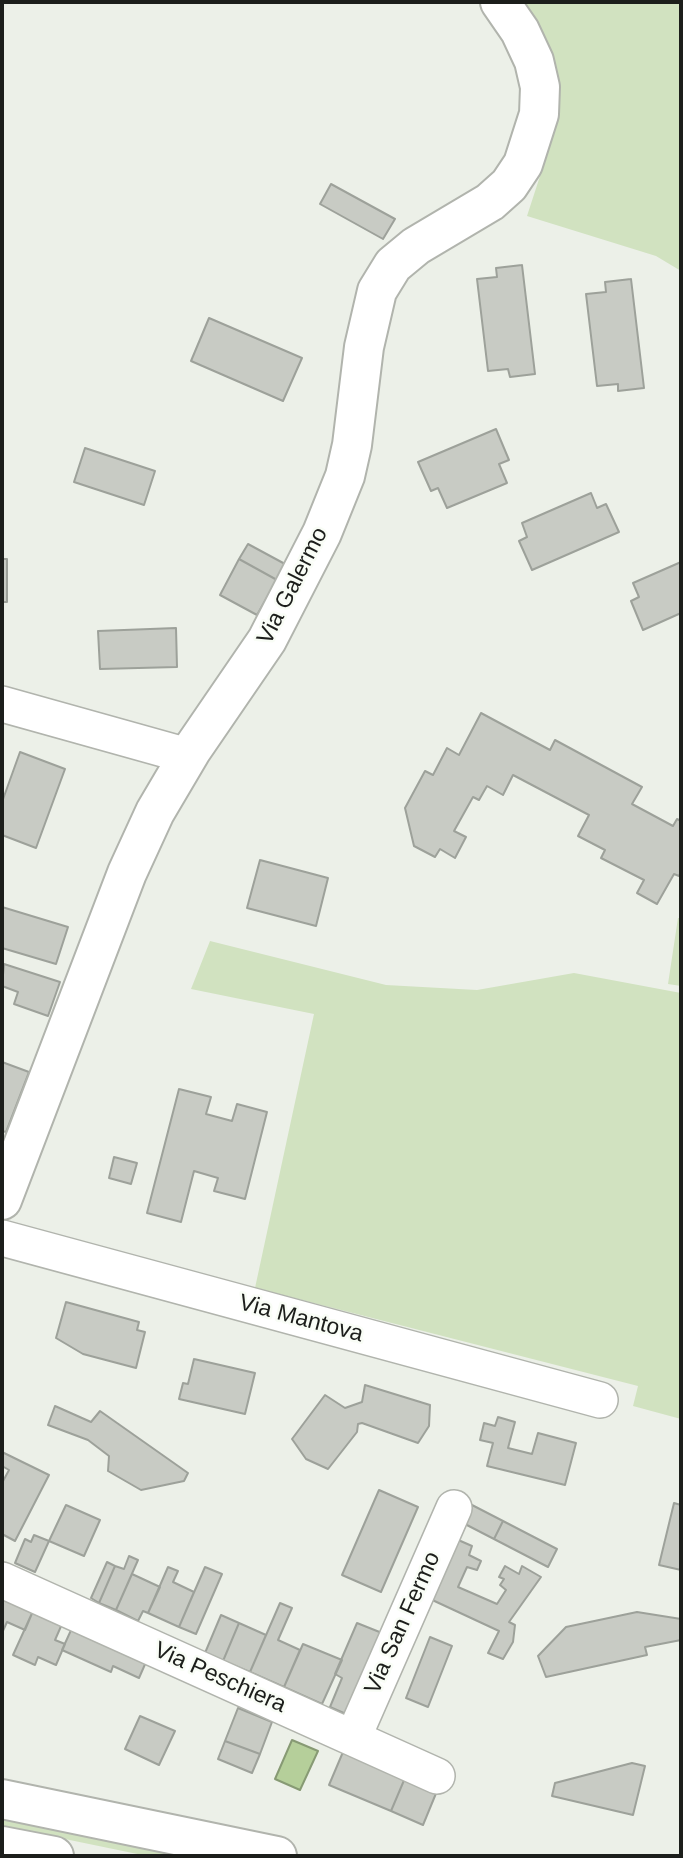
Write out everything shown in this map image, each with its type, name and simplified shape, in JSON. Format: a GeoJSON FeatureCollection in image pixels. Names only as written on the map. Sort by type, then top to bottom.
{"type":"FeatureCollection","features":[{"type":"Feature","properties":{"kind":"main road","name":"Via Galermo"},"geometry":{"type":"LineString","coordinates":[[2,1200],[127,873],[155,812],[188,756],[267,640],[322,533],[345,476],[352,444],[364,347],[377,291],[393,265],[416,246],[490,202],[509,185],[523,164],[539,114],[540,87],[530,51],[500,2]]}},
{"type":"Feature","properties":{"kind":"main road"},"geometry":{"type":"LineString","coordinates":[[2,1799],[277,1856]]}},
{"type":"Feature","properties":{"kind":"main road"},"geometry":{"type":"LineString","coordinates":[[2,1846],[54,1856]]}},
{"type":"Feature","properties":{"kind":"street"},"geometry":{"type":"LineString","coordinates":[[2,704],[188,756]]}},
{"type":"Feature","properties":{"kind":"street","name":"Via Mantova"},"geometry":{"type":"LineString","coordinates":[[2,1238],[600,1400]]}},
{"type":"Feature","properties":{"kind":"street","name":"Via San Fermo"},"geometry":{"type":"LineString","coordinates":[[353,1738],[454,1508]]}},
{"type":"Feature","properties":{"kind":"street","name":"Via Peschiera"},"geometry":{"type":"LineString","coordinates":[[2,1580],[437,1776]]}},
{"type":"Feature","properties":{"kind":"shaded area"},"geometry":{"type":"Polygon","coordinates":[[[520,2],[678,2],[681,5],[681,271],[656,256],[527,216],[555,130],[560,85],[547,43],[520,2]]]}},
{"type":"Feature","properties":{"kind":"shaded area"},"geometry":{"type":"Polygon","coordinates":[[[678,918],[681,918],[681,986],[668,984],[678,918]]]}},
{"type":"Feature","properties":{"kind":"shaded area"},"geometry":{"type":"Polygon","coordinates":[[[210,941],[386,985],[477,990],[574,973],[681,993],[681,1419],[633,1406],[638,1386],[255,1288],[314,1014],[191,989],[210,941]]]}},
{"type":"Feature","properties":{"kind":"shaded area"},"geometry":{"type":"Polygon","coordinates":[[[292,1740],[318,1751],[300,1790],[275,1779],[292,1740]]]}},
{"type":"Feature","properties":{"kind":"shaded area"},"geometry":{"type":"Polygon","coordinates":[[[2,1818],[189,1856],[147,1856],[2,1826],[2,1818]]]}},
{"type":"Feature","properties":{"kind":"building"},"geometry":{"type":"Polygon","coordinates":[[[331,184],[395,219],[383,239],[320,204],[331,184]]]}},
{"type":"Feature","properties":{"kind":"building"},"geometry":{"type":"Polygon","coordinates":[[[522,265],[535,374],[510,377],[508,369],[488,371],[477,279],[497,277],[496,268],[522,265]]]}},
{"type":"Feature","properties":{"kind":"building"},"geometry":{"type":"Polygon","coordinates":[[[631,279],[644,388],[618,391],[618,384],[597,386],[586,294],[606,292],[605,282],[631,279]]]}},
{"type":"Feature","properties":{"kind":"building"},"geometry":{"type":"Polygon","coordinates":[[[209,318],[302,358],[283,401],[191,361],[209,318]]]}},
{"type":"Feature","properties":{"kind":"building"},"geometry":{"type":"Polygon","coordinates":[[[496,429],[509,460],[499,464],[507,483],[447,508],[438,488],[431,491],[418,462],[496,429]]]}},
{"type":"Feature","properties":{"kind":"building"},"geometry":{"type":"Polygon","coordinates":[[[85,448],[155,471],[144,505],[74,482],[85,448]]]}},
{"type":"Feature","properties":{"kind":"building"},"geometry":{"type":"Polygon","coordinates":[[[591,493],[597,508],[606,504],[619,532],[532,570],[519,541],[527,537],[522,523],[591,493]]]}},
{"type":"Feature","properties":{"kind":"building"},"geometry":{"type":"Polygon","coordinates":[[[248,544],[285,564],[277,580],[239,559],[248,544]]]}},
{"type":"Feature","properties":{"kind":"building"},"geometry":{"type":"Polygon","coordinates":[[[2,559],[7,559],[7,602],[2,602],[2,559]]]}},
{"type":"Feature","properties":{"kind":"building"},"geometry":{"type":"Polygon","coordinates":[[[239,559],[277,580],[257,615],[220,595],[239,559]]]}},
{"type":"Feature","properties":{"kind":"building"},"geometry":{"type":"Polygon","coordinates":[[[681,562],[681,613],[643,630],[631,601],[639,597],[633,583],[681,562]]]}},
{"type":"Feature","properties":{"kind":"building"},"geometry":{"type":"Polygon","coordinates":[[[176,628],[177,667],[100,669],[98,631],[176,628]]]}},
{"type":"Feature","properties":{"kind":"building"},"geometry":{"type":"Polygon","coordinates":[[[481,713],[550,750],[555,740],[642,787],[632,804],[673,826],[677,819],[681,821],[681,871],[679,876],[674,874],[657,904],[637,893],[644,880],[601,858],[605,850],[578,836],[589,815],[513,775],[503,795],[487,786],[479,800],[473,797],[454,831],[466,837],[455,858],[440,849],[435,857],[414,846],[405,808],[425,771],[433,775],[447,748],[459,755],[481,713]]]}},
{"type":"Feature","properties":{"kind":"building"},"geometry":{"type":"Polygon","coordinates":[[[20,752],[65,769],[36,848],[2,835],[2,802],[20,752]]]}},
{"type":"Feature","properties":{"kind":"building"},"geometry":{"type":"Polygon","coordinates":[[[260,860],[328,878],[316,926],[247,908],[260,860]]]}},
{"type":"Feature","properties":{"kind":"building"},"geometry":{"type":"Polygon","coordinates":[[[2,907],[68,927],[56,964],[2,948],[2,907]]]}},
{"type":"Feature","properties":{"kind":"building"},"geometry":{"type":"Polygon","coordinates":[[[4,964],[60,982],[48,1016],[14,1004],[18,992],[2,986],[4,964]]]}},
{"type":"Feature","properties":{"kind":"building"},"geometry":{"type":"Polygon","coordinates":[[[2,1062],[29,1072],[6,1132],[2,1131],[2,1062]]]}},
{"type":"Feature","properties":{"kind":"building"},"geometry":{"type":"Polygon","coordinates":[[[179,1089],[211,1097],[206,1114],[232,1121],[237,1104],[267,1112],[245,1199],[214,1191],[218,1178],[194,1171],[181,1222],[147,1213],[179,1089]]]}},
{"type":"Feature","properties":{"kind":"building"},"geometry":{"type":"Polygon","coordinates":[[[114,1157],[137,1163],[131,1184],[109,1178],[114,1157]]]}},
{"type":"Feature","properties":{"kind":"building"},"geometry":{"type":"Polygon","coordinates":[[[66,1302],[139,1322],[137,1330],[145,1332],[136,1368],[83,1354],[56,1338],[66,1302]]]}},
{"type":"Feature","properties":{"kind":"building"},"geometry":{"type":"Polygon","coordinates":[[[194,1359],[255,1373],[245,1414],[179,1399],[183,1383],[188,1384],[194,1359]]]}},
{"type":"Feature","properties":{"kind":"building"},"geometry":{"type":"Polygon","coordinates":[[[365,1385],[430,1405],[429,1426],[418,1443],[362,1423],[358,1424],[357,1432],[328,1469],[306,1459],[292,1439],[325,1395],[345,1408],[362,1402],[365,1385]]]}},
{"type":"Feature","properties":{"kind":"building"},"geometry":{"type":"Polygon","coordinates":[[[55,1406],[91,1422],[100,1411],[188,1473],[184,1481],[141,1490],[108,1471],[109,1456],[88,1440],[48,1425],[55,1406]]]}},
{"type":"Feature","properties":{"kind":"building"},"geometry":{"type":"Polygon","coordinates":[[[498,1417],[515,1422],[508,1448],[532,1454],[538,1433],[576,1443],[565,1485],[487,1466],[493,1443],[480,1440],[484,1423],[495,1426],[498,1417]]]}},
{"type":"Feature","properties":{"kind":"building"},"geometry":{"type":"Polygon","coordinates":[[[2,1452],[49,1475],[15,1541],[2,1534],[2,1483],[9,1470],[2,1466],[2,1452]]]}},
{"type":"Feature","properties":{"kind":"building"},"geometry":{"type":"Polygon","coordinates":[[[379,1490],[418,1507],[381,1592],[342,1575],[379,1490]]]}},
{"type":"Feature","properties":{"kind":"building"},"geometry":{"type":"Polygon","coordinates":[[[674,1503],[681,1505],[681,1570],[659,1565],[674,1503]]]}},
{"type":"Feature","properties":{"kind":"building"},"geometry":{"type":"Polygon","coordinates":[[[66,1505],[100,1520],[84,1556],[49,1541],[66,1505]]]}},
{"type":"Feature","properties":{"kind":"building"},"geometry":{"type":"Polygon","coordinates":[[[472,1505],[503,1521],[494,1539],[463,1523],[472,1505]]]}},
{"type":"Feature","properties":{"kind":"building"},"geometry":{"type":"Polygon","coordinates":[[[503,1521],[557,1549],[548,1567],[494,1539],[503,1521]]]}},
{"type":"Feature","properties":{"kind":"building"},"geometry":{"type":"Polygon","coordinates":[[[34,1535],[49,1541],[35,1572],[15,1563],[25,1539],[31,1542],[34,1535]]]}},
{"type":"Feature","properties":{"kind":"building"},"geometry":{"type":"Polygon","coordinates":[[[456,1539],[472,1546],[469,1555],[481,1561],[477,1570],[467,1567],[458,1587],[497,1604],[506,1590],[500,1585],[504,1579],[499,1577],[505,1566],[519,1574],[522,1566],[541,1577],[509,1622],[515,1625],[513,1642],[503,1659],[488,1653],[499,1631],[428,1598],[456,1539]]]}},
{"type":"Feature","properties":{"kind":"building"},"geometry":{"type":"Polygon","coordinates":[[[129,1556],[138,1560],[116,1610],[99,1603],[115,1566],[124,1569],[129,1556]]]}},
{"type":"Feature","properties":{"kind":"building"},"geometry":{"type":"Polygon","coordinates":[[[107,1562],[115,1566],[99,1603],[91,1598],[107,1562]]]}},
{"type":"Feature","properties":{"kind":"building"},"geometry":{"type":"Polygon","coordinates":[[[168,1567],[178,1571],[173,1582],[194,1592],[179,1627],[148,1613],[168,1567]]]}},
{"type":"Feature","properties":{"kind":"building"},"geometry":{"type":"Polygon","coordinates":[[[205,1567],[222,1574],[196,1634],[179,1627],[205,1567]]]}},
{"type":"Feature","properties":{"kind":"building"},"geometry":{"type":"Polygon","coordinates":[[[132,1574],[160,1587],[148,1613],[143,1611],[138,1621],[116,1610],[132,1574]]]}},
{"type":"Feature","properties":{"kind":"building"},"geometry":{"type":"Polygon","coordinates":[[[2,1597],[33,1611],[25,1630],[7,1622],[2,1633],[2,1597]]]}},
{"type":"Feature","properties":{"kind":"building"},"geometry":{"type":"Polygon","coordinates":[[[280,1603],[292,1608],[278,1640],[300,1650],[284,1687],[250,1672],[280,1603]]]}},
{"type":"Feature","properties":{"kind":"building"},"geometry":{"type":"Polygon","coordinates":[[[33,1611],[62,1624],[55,1640],[65,1644],[56,1665],[38,1657],[35,1665],[13,1655],[33,1611]]]}},
{"type":"Feature","properties":{"kind":"building"},"geometry":{"type":"Polygon","coordinates":[[[637,1612],[681,1619],[681,1640],[645,1647],[647,1655],[546,1677],[538,1656],[566,1627],[637,1612]]]}},
{"type":"Feature","properties":{"kind":"building"},"geometry":{"type":"Polygon","coordinates":[[[221,1615],[239,1623],[223,1661],[205,1653],[221,1615]]]}},
{"type":"Feature","properties":{"kind":"building"},"geometry":{"type":"Polygon","coordinates":[[[239,1623],[266,1635],[250,1672],[223,1661],[239,1623]]]}},
{"type":"Feature","properties":{"kind":"building"},"geometry":{"type":"Polygon","coordinates":[[[357,1623],[387,1635],[353,1717],[330,1707],[342,1678],[335,1674],[357,1623]]]}},
{"type":"Feature","properties":{"kind":"building"},"geometry":{"type":"Polygon","coordinates":[[[72,1628],[146,1662],[139,1678],[113,1666],[111,1672],[62,1650],[72,1628]]]}},
{"type":"Feature","properties":{"kind":"building"},"geometry":{"type":"Polygon","coordinates":[[[430,1637],[452,1646],[428,1707],[406,1698],[430,1637]]]}},
{"type":"Feature","properties":{"kind":"building"},"geometry":{"type":"Polygon","coordinates":[[[303,1644],[342,1660],[322,1704],[284,1687],[303,1644]]]}},
{"type":"Feature","properties":{"kind":"building"},"geometry":{"type":"Polygon","coordinates":[[[238,1708],[272,1722],[260,1754],[225,1741],[238,1708]]]}},
{"type":"Feature","properties":{"kind":"building"},"geometry":{"type":"Polygon","coordinates":[[[140,1716],[175,1731],[159,1765],[125,1749],[140,1716]]]}},
{"type":"Feature","properties":{"kind":"building"},"geometry":{"type":"Polygon","coordinates":[[[225,1741],[260,1754],[252,1773],[218,1759],[225,1741]]]}},
{"type":"Feature","properties":{"kind":"building"},"geometry":{"type":"Polygon","coordinates":[[[343,1752],[405,1778],[391,1811],[329,1785],[343,1752]]]}},
{"type":"Feature","properties":{"kind":"building"},"geometry":{"type":"Polygon","coordinates":[[[632,1763],[645,1766],[633,1815],[552,1796],[555,1783],[632,1763]]]}},
{"type":"Feature","properties":{"kind":"building"},"geometry":{"type":"Polygon","coordinates":[[[405,1778],[437,1791],[423,1825],[391,1811],[405,1778]]]}}]}
